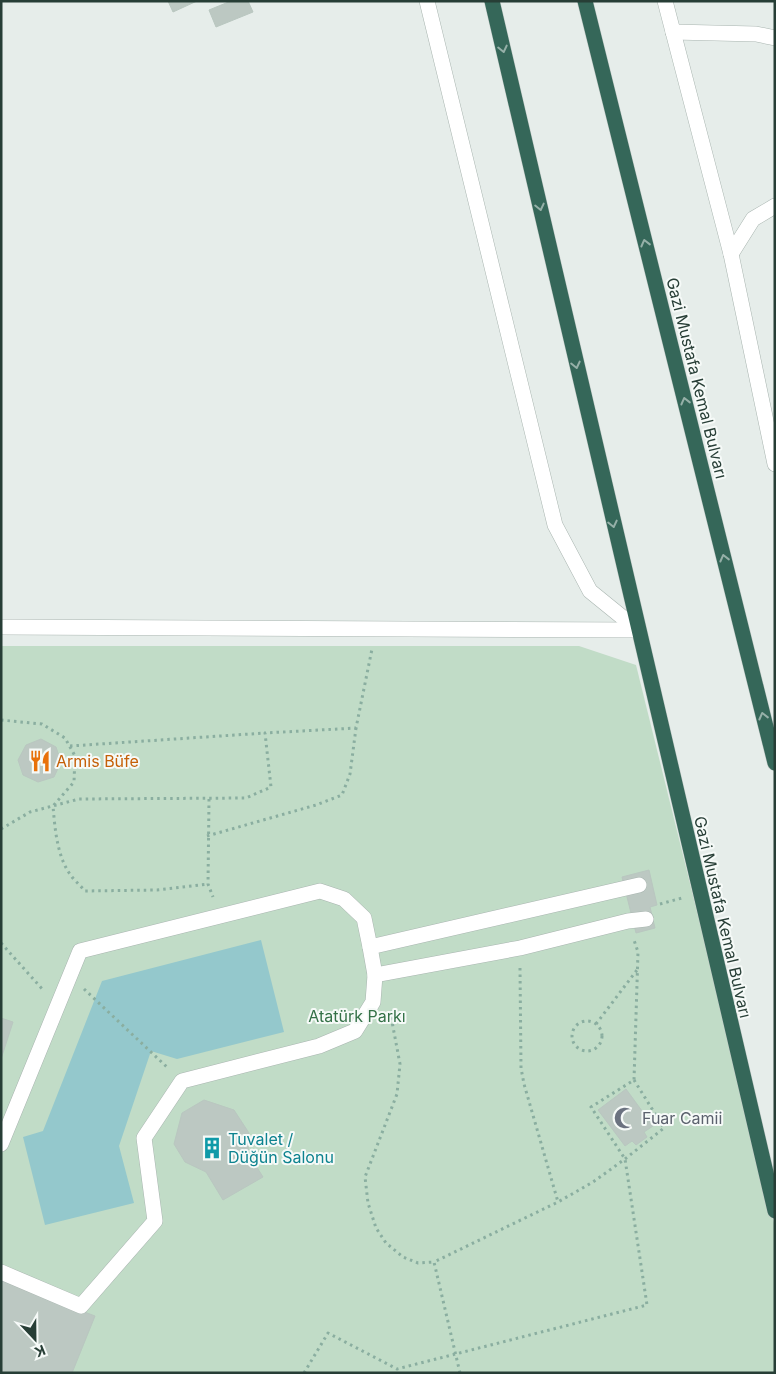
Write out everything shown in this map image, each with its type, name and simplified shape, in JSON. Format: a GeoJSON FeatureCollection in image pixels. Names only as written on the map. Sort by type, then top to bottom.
{"type":"FeatureCollection","features":[{"type":"Feature","properties":{"kind":"highway","name":"Gazi Mustafa Kemal Bulvarı"},"geometry":{"type":"LineString","coordinates":[[492,1],[775,1211]]}},
{"type":"Feature","properties":{"kind":"highway","name":"Gazi Mustafa Kemal Bulvarı"},"geometry":{"type":"LineString","coordinates":[[585,1],[775,764]]}},
{"type":"Feature","properties":{"kind":"street"},"geometry":{"type":"LineString","coordinates":[[427,1],[555,525],[590,591],[638,630]]}},
{"type":"Feature","properties":{"kind":"street"},"geometry":{"type":"LineString","coordinates":[[665,1],[731,254],[775,464]]}},
{"type":"Feature","properties":{"kind":"street"},"geometry":{"type":"LineString","coordinates":[[673,32],[756,34],[775,38]]}},
{"type":"Feature","properties":{"kind":"street"},"geometry":{"type":"LineString","coordinates":[[731,254],[753,219],[775,206]]}},
{"type":"Feature","properties":{"kind":"street"},"geometry":{"type":"LineString","coordinates":[[1,627],[638,630]]}},
{"type":"Feature","properties":{"kind":"street"},"geometry":{"type":"LineString","coordinates":[[370,947],[639,885]]}},
{"type":"Feature","properties":{"kind":"street"},"geometry":{"type":"LineString","coordinates":[[1,1144],[80,951],[320,891],[344,899],[364,918],[376,975],[373,1002],[354,1031],[319,1046],[182,1081],[144,1138],[154,1221],[81,1306],[1,1272]]}},
{"type":"Feature","properties":{"kind":"street"},"geometry":{"type":"LineString","coordinates":[[376,975],[520,948],[628,922],[649,913]]}},
{"type":"Feature","properties":{"kind":"path"},"geometry":{"type":"LineString","coordinates":[[208,836],[316,805],[342,795],[350,774],[356,728],[376,628]]}},
{"type":"Feature","properties":{"kind":"path"},"geometry":{"type":"LineString","coordinates":[[1,720],[42,724],[65,738],[75,756],[74,782],[53,806],[54,830],[59,850],[71,876],[85,891],[157,890],[208,884],[209,799]]}},
{"type":"Feature","properties":{"kind":"path"},"geometry":{"type":"LineString","coordinates":[[70,746],[356,728]]}},
{"type":"Feature","properties":{"kind":"path"},"geometry":{"type":"LineString","coordinates":[[1,828],[30,812],[79,799],[246,798],[271,787],[265,733]]}},
{"type":"Feature","properties":{"kind":"path"},"geometry":{"type":"LineString","coordinates":[[649,913],[700,893]]}},
{"type":"Feature","properties":{"kind":"path"},"geometry":{"type":"LineString","coordinates":[[390,1010],[400,1064],[397,1094],[364,1177],[368,1203],[376,1228],[386,1243],[403,1257],[418,1263],[434,1262],[558,1202],[593,1182],[664,1128],[634,1080],[638,952],[628,922]]}},
{"type":"Feature","properties":{"kind":"path"},"geometry":{"type":"LineString","coordinates":[[1,943],[57,1006]]}},
{"type":"Feature","properties":{"kind":"path"},"geometry":{"type":"LineString","coordinates":[[520,948],[521,1068],[558,1202]]}},
{"type":"Feature","properties":{"kind":"path"},"geometry":{"type":"LineString","coordinates":[[596,1024],[637,970]]}},
{"type":"Feature","properties":{"kind":"path"},"geometry":{"type":"LineString","coordinates":[[69,975],[182,1081]]}},
{"type":"Feature","properties":{"kind":"path"},"geometry":{"type":"LineString","coordinates":[[587,1021],[596,1024],[600,1028],[602,1037],[598,1046],[590,1051],[580,1049],[574,1042],[573,1033],[575,1028],[582,1022],[587,1021]]}},
{"type":"Feature","properties":{"kind":"path"},"geometry":{"type":"LineString","coordinates":[[304,1373],[328,1333],[395,1371],[647,1305],[625,1159],[591,1107],[634,1080]]}},
{"type":"Feature","properties":{"kind":"path"},"geometry":{"type":"LineString","coordinates":[[434,1262],[460,1373]]}},
{"type":"Feature","properties":{"kind":"green space","name":"Atatürk Parkı"},"geometry":{"type":"Polygon","coordinates":[[[1,646],[579,646],[636,665],[775,1227],[775,1373],[1,1373],[1,646]]]}},
{"type":"Feature","properties":{"kind":"water"},"geometry":{"type":"Polygon","coordinates":[[[261,940],[284,1032],[177,1059],[151,1051],[119,1146],[134,1203],[45,1225],[23,1137],[43,1131],[102,981],[261,940]]]}},
{"type":"Feature","properties":{"kind":"building"},"geometry":{"type":"Polygon","coordinates":[[[168,1],[197,1],[173,12],[168,1]]]}},
{"type":"Feature","properties":{"kind":"building"},"geometry":{"type":"Polygon","coordinates":[[[231,1],[248,1],[253,12],[216,27],[209,10],[231,1]]]}},
{"type":"Feature","properties":{"kind":"building","name":"Armis Büfe"},"geometry":{"type":"Polygon","coordinates":[[[41,739],[56,747],[61,762],[54,777],[38,782],[23,775],[18,760],[26,745],[41,739]]]}},
{"type":"Feature","properties":{"kind":"building"},"geometry":{"type":"Polygon","coordinates":[[[649,870],[657,905],[650,907],[655,928],[636,933],[622,877],[649,870]]]}},
{"type":"Feature","properties":{"kind":"building"},"geometry":{"type":"Polygon","coordinates":[[[1,1018],[13,1022],[1,1059],[1,1018]]]}},
{"type":"Feature","properties":{"kind":"building","name":"Fuar Camii"},"geometry":{"type":"Polygon","coordinates":[[[626,1089],[653,1126],[644,1132],[647,1137],[636,1145],[632,1141],[625,1146],[598,1110],[626,1089]]]}},
{"type":"Feature","properties":{"kind":"building","name":"Tuvalet / Düğün Salonu"},"geometry":{"type":"Polygon","coordinates":[[[204,1100],[234,1110],[249,1133],[248,1153],[263,1177],[223,1200],[206,1172],[185,1162],[174,1144],[182,1113],[204,1100]]]}},
{"type":"Feature","properties":{"kind":"building"},"geometry":{"type":"Polygon","coordinates":[[[1,1280],[95,1316],[72,1373],[1,1373],[1,1280]]]}},
{"type":"Feature","properties":{"kind":"place","name":"Armis Büfe"},"geometry":{"type":"Point","coordinates":[40,761]}},
{"type":"Feature","properties":{"kind":"place","name":"Fuar Camii"},"geometry":{"type":"Point","coordinates":[625,1118]}},
{"type":"Feature","properties":{"kind":"place","name":"Tuvalet / Düğün Salonu"},"geometry":{"type":"Point","coordinates":[212,1148]}}]}
